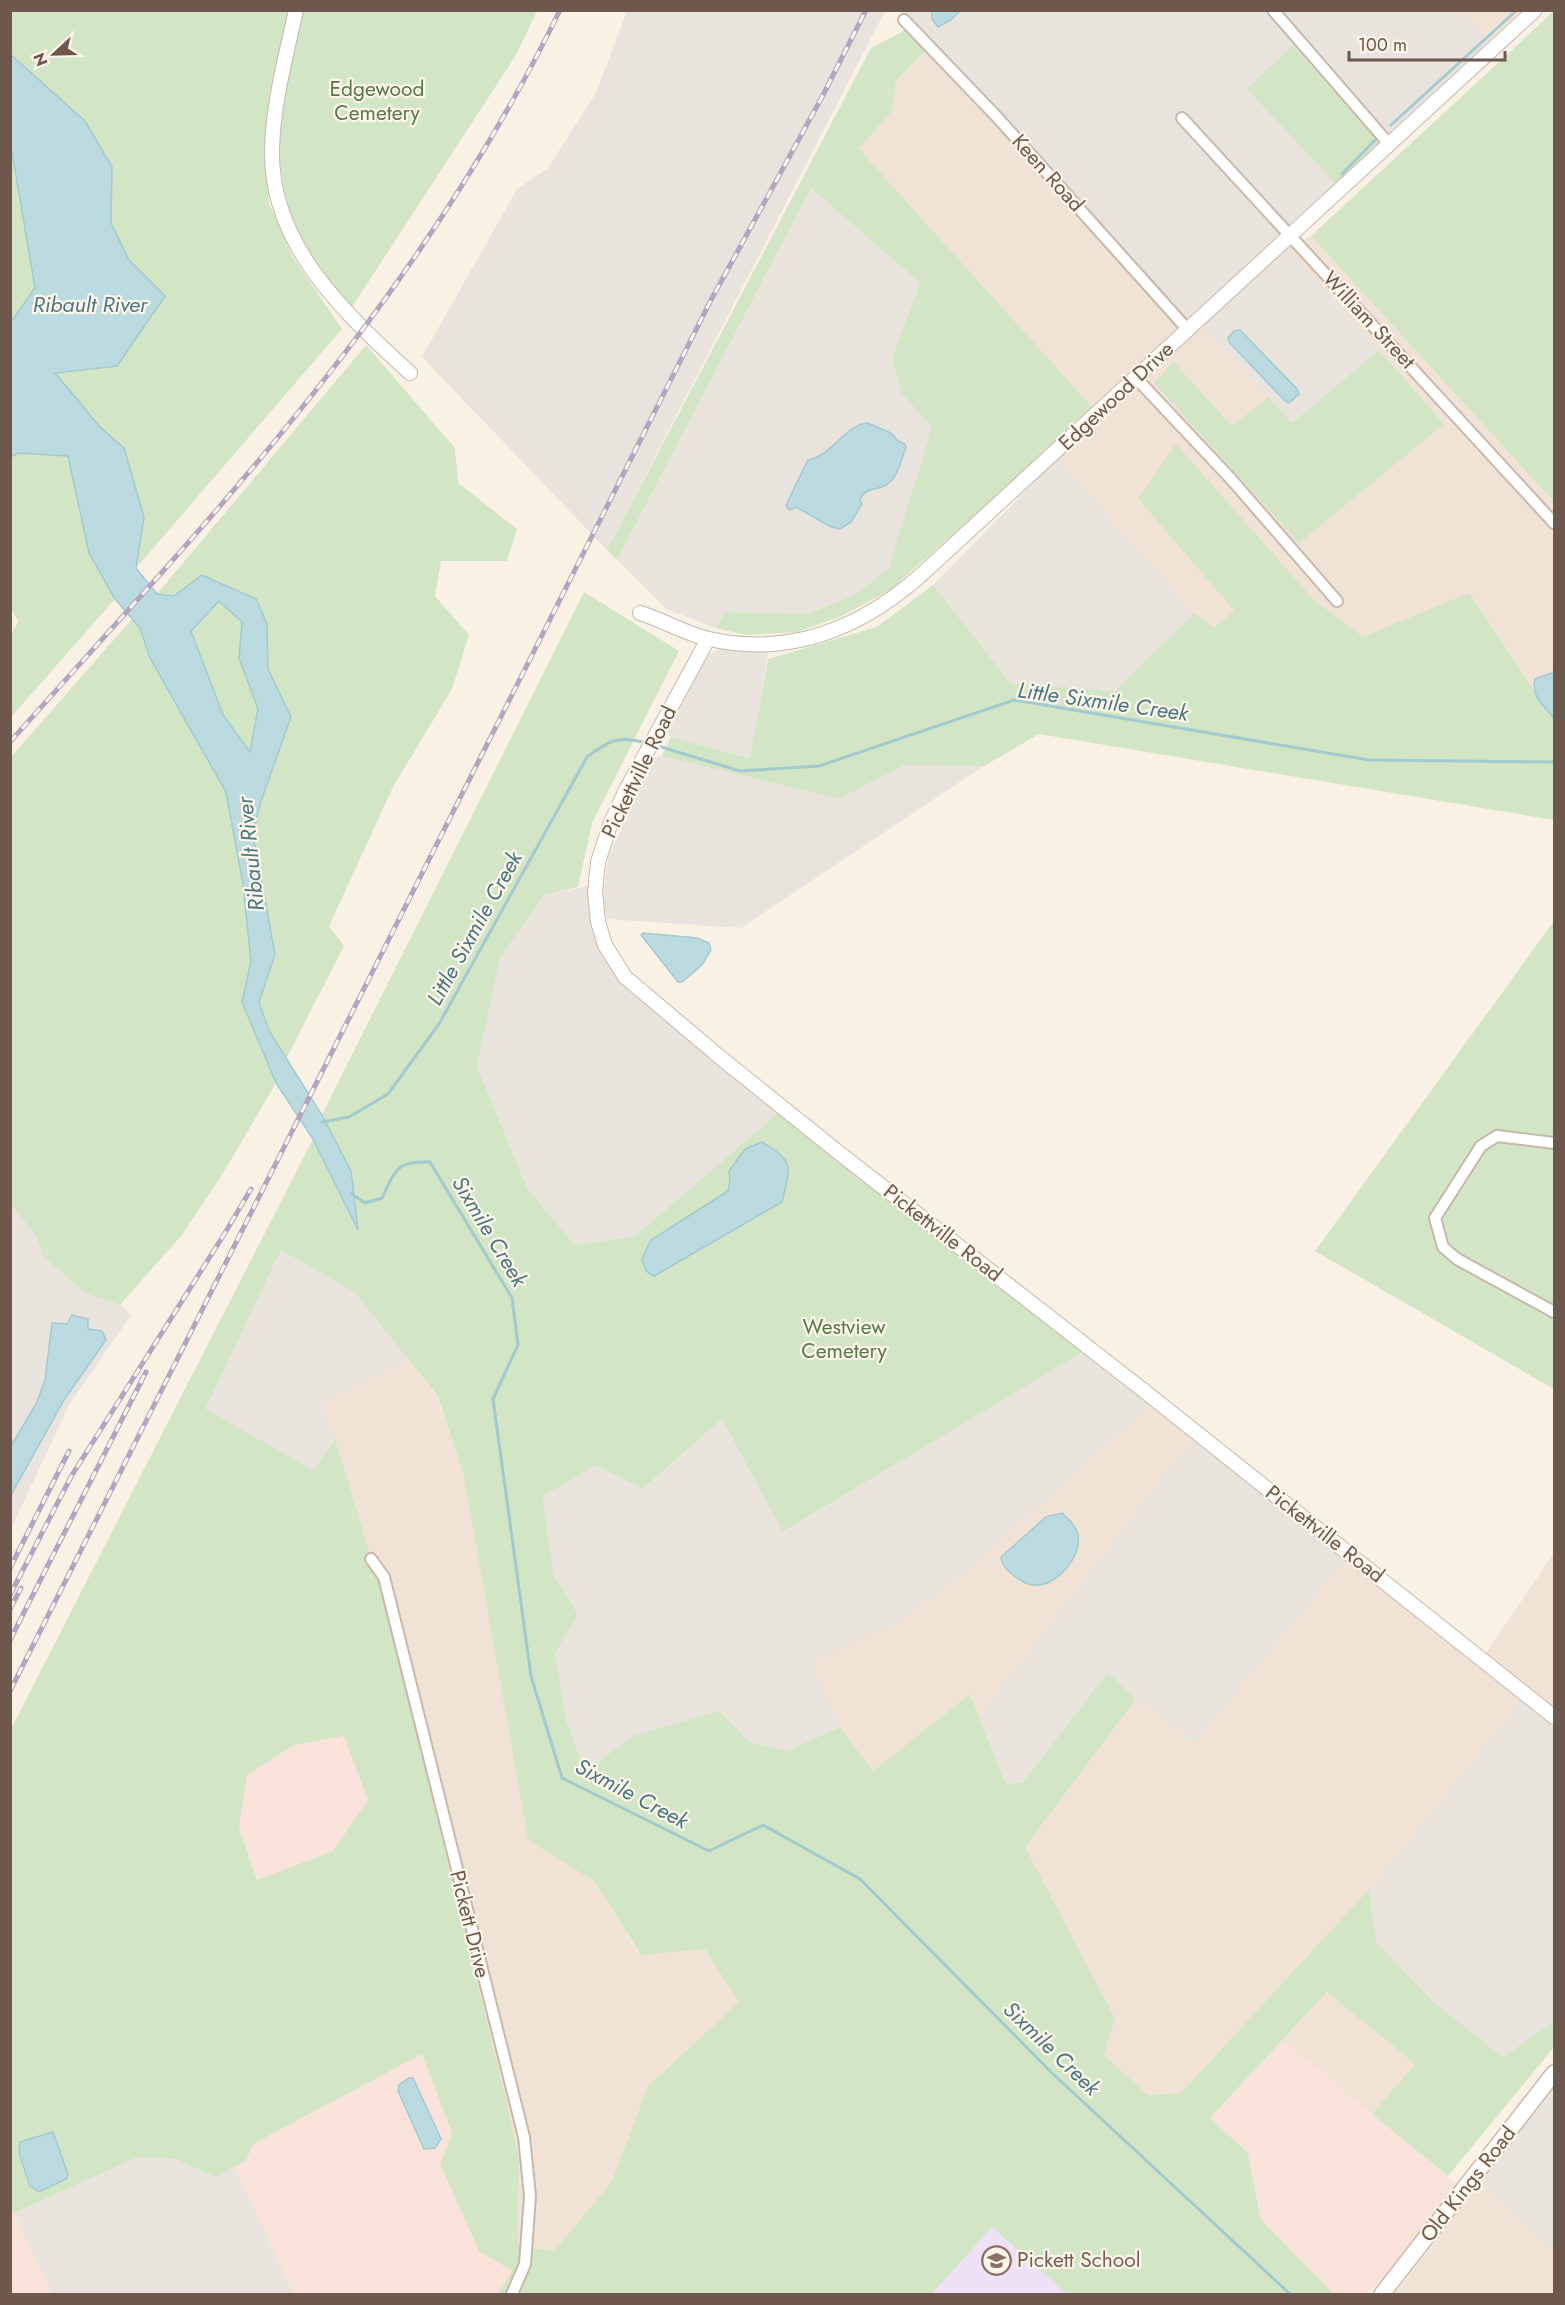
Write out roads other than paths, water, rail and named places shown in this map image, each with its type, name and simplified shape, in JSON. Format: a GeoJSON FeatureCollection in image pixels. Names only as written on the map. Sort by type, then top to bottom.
{"type":"FeatureCollection","features":[{"type":"Feature","properties":{"kind":"main road","name":"Old Kings Road"},"geometry":{"type":"LineString","coordinates":[[1382,2295],[1553,2078]]}},
{"type":"Feature","properties":{"kind":"street"},"geometry":{"type":"LineString","coordinates":[[296,10],[274,123],[272,153],[274,175],[283,210],[294,240],[320,282],[363,330],[410,373]]}},
{"type":"Feature","properties":{"kind":"street"},"geometry":{"type":"LineString","coordinates":[[1273,10],[1389,144]]}},
{"type":"Feature","properties":{"kind":"street","name":"Edgewood Drive"},"geometry":{"type":"LineString","coordinates":[[640,613],[708,639],[746,644],[774,644],[826,633],[880,609],[921,575],[1535,10]]}},
{"type":"Feature","properties":{"kind":"street","name":"Keen Road"},"geometry":{"type":"LineString","coordinates":[[904,21],[997,117],[1188,330]]}},
{"type":"Feature","properties":{"kind":"street","name":"William Street"},"geometry":{"type":"LineString","coordinates":[[1182,118],[1554,523]]}},
{"type":"Feature","properties":{"kind":"street"},"geometry":{"type":"LineString","coordinates":[[1136,378],[1231,479],[1337,601]]}},
{"type":"Feature","properties":{"kind":"street","name":"Pickettville Road"},"geometry":{"type":"LineString","coordinates":[[708,639],[626,790],[610,825],[598,862],[595,892],[598,922],[605,945],[625,977],[838,1152],[1148,1394],[1554,1718]]}},
{"type":"Feature","properties":{"kind":"street"},"geometry":{"type":"LineString","coordinates":[[1554,1143],[1497,1136],[1481,1146],[1435,1218],[1443,1247],[1457,1259],[1554,1312]]}},
{"type":"Feature","properties":{"kind":"street","name":"Pickett Drive"},"geometry":{"type":"LineString","coordinates":[[371,1559],[384,1577],[524,2137],[530,2196],[525,2264],[512,2295]]}},
{"type":"Feature","properties":{"kind":"water"},"geometry":{"type":"Polygon","coordinates":[[[932,10],[960,11],[951,20],[938,27],[932,19],[932,10]]]}},
{"type":"Feature","properties":{"kind":"water","name":"Ribault River"},"geometry":{"type":"Polygon","coordinates":[[[10,54],[85,121],[112,167],[111,223],[129,260],[165,296],[117,366],[55,373],[100,427],[124,448],[144,517],[136,568],[157,594],[174,596],[202,575],[256,599],[267,624],[268,669],[291,717],[260,804],[253,835],[275,954],[259,1002],[269,1031],[322,1115],[351,1171],[358,1230],[313,1139],[276,1083],[242,1002],[251,962],[243,884],[226,792],[150,658],[140,628],[115,599],[89,553],[68,456],[18,453],[11,457],[11,322],[35,288],[11,147],[10,54]],[[219,601],[191,631],[223,715],[250,752],[258,709],[239,658],[242,622],[219,601]]]}},
{"type":"Feature","properties":{"kind":"water"},"geometry":{"type":"Polygon","coordinates":[[[1240,330],[1297,389],[1299,394],[1289,403],[1229,342],[1228,338],[1234,331],[1240,330]]]}},
{"type":"Feature","properties":{"kind":"water"},"geometry":{"type":"Polygon","coordinates":[[[868,423],[891,433],[898,441],[905,444],[901,461],[892,480],[885,486],[866,492],[860,499],[862,504],[851,522],[840,529],[831,527],[796,507],[789,510],[786,506],[808,460],[825,452],[852,429],[868,423]]]}},
{"type":"Feature","properties":{"kind":"water"},"geometry":{"type":"Polygon","coordinates":[[[1554,672],[1554,718],[1536,696],[1534,685],[1535,679],[1554,672]]]}},
{"type":"Feature","properties":{"kind":"water"},"geometry":{"type":"Polygon","coordinates":[[[643,933],[697,938],[709,943],[711,950],[702,965],[682,982],[678,982],[641,935],[643,933]]]}},
{"type":"Feature","properties":{"kind":"water"},"geometry":{"type":"Polygon","coordinates":[[[762,1142],[781,1155],[788,1166],[782,1202],[654,1276],[646,1271],[642,1259],[651,1240],[728,1191],[729,1171],[745,1149],[762,1142]]]}},
{"type":"Feature","properties":{"kind":"water"},"geometry":{"type":"Polygon","coordinates":[[[72,1315],[88,1319],[88,1329],[102,1331],[106,1340],[64,1400],[11,1495],[11,1446],[36,1404],[45,1380],[52,1323],[67,1324],[72,1315]]]}},
{"type":"Feature","properties":{"kind":"water"},"geometry":{"type":"Polygon","coordinates":[[[1062,1513],[1074,1525],[1078,1543],[1073,1559],[1061,1574],[1046,1583],[1031,1585],[1008,1571],[1001,1557],[1046,1517],[1062,1513]]]}},
{"type":"Feature","properties":{"kind":"water"},"geometry":{"type":"Polygon","coordinates":[[[413,2078],[441,2139],[435,2148],[424,2149],[398,2091],[399,2085],[413,2078]]]}},
{"type":"Feature","properties":{"kind":"water"},"geometry":{"type":"Polygon","coordinates":[[[53,2132],[68,2174],[66,2179],[39,2192],[30,2186],[19,2153],[20,2142],[53,2132]]]}},
{"type":"Feature","properties":{"kind":"waterway"},"geometry":{"type":"LineString","coordinates":[[1391,125],[1517,10]]}},
{"type":"Feature","properties":{"kind":"waterway"},"geometry":{"type":"LineString","coordinates":[[1342,174],[1377,138]]}},
{"type":"Feature","properties":{"kind":"waterway","name":"Little Sixmile Creek"},"geometry":{"type":"LineString","coordinates":[[658,746],[740,771],[819,766],[1014,700],[1369,760],[1554,762]]}},
{"type":"Feature","properties":{"kind":"waterway","name":"Little Sixmile Creek"},"geometry":{"type":"LineString","coordinates":[[322,1122],[349,1117],[388,1094],[439,1024],[587,757],[613,741],[626,739],[643,742]]}},
{"type":"Feature","properties":{"kind":"waterway","name":"Sixmile Creek"},"geometry":{"type":"LineString","coordinates":[[352,1194],[365,1203],[382,1198],[398,1169],[410,1163],[430,1162],[512,1298],[518,1345],[493,1399],[531,1676],[562,1778],[709,1851],[763,1825],[860,1879],[1053,2074],[1290,2294]]}},
{"type":"Feature","properties":{"kind":"railway"},"geometry":{"type":"LineString","coordinates":[[10,742],[242,480],[350,346],[448,207],[507,110],[560,10]]}},
{"type":"Feature","properties":{"kind":"railway"},"geometry":{"type":"LineString","coordinates":[[10,1691],[711,300],[822,97],[866,10]]}},
{"type":"Feature","properties":{"kind":"railway"},"geometry":{"type":"LineString","coordinates":[[10,1595],[72,1475],[251,1189]]}},
{"type":"Feature","properties":{"kind":"railway"},"geometry":{"type":"LineString","coordinates":[[10,1640],[146,1372]]}},
{"type":"Feature","properties":{"kind":"railway"},"geometry":{"type":"LineString","coordinates":[[10,1568],[69,1451]]}},
{"type":"Feature","properties":{"kind":"railway"},"geometry":{"type":"LineString","coordinates":[[10,1609],[21,1588]]}},
{"type":"Feature","properties":{"kind":"place","name":"Pickett School"},"geometry":{"type":"Point","coordinates":[996,2260]}},
{"type":"Feature","properties":{"kind":"park label","name":"Edgewood Cemetery"},"geometry":{"type":"Point","coordinates":[377,101]}},
{"type":"Feature","properties":{"kind":"park label","name":"Westview Cemetery"},"geometry":{"type":"Point","coordinates":[844,1339]}}]}
